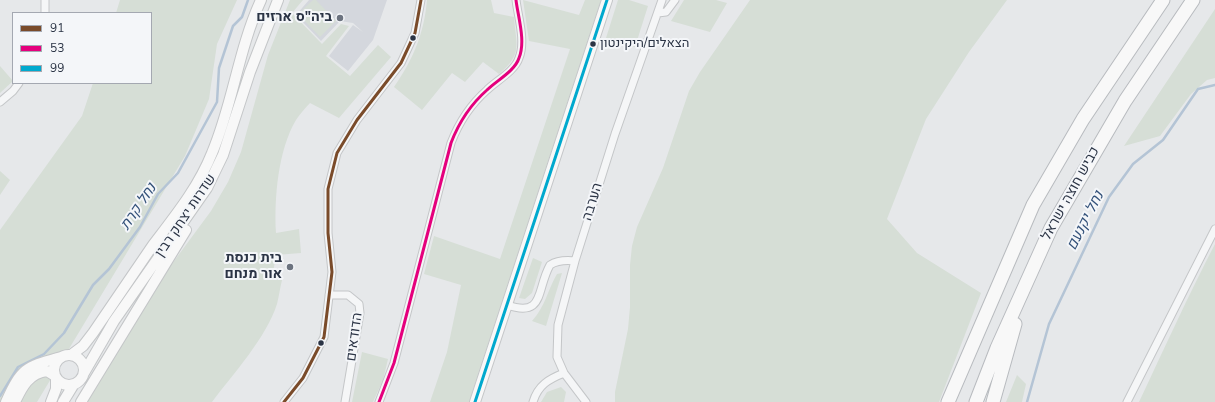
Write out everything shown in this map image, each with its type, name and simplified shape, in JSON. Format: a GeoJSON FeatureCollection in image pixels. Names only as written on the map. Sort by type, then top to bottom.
{"type":"FeatureCollection","features":[{"type":"Feature","properties":{"kind":"highway","name":"כביש חוצה ישראל"},"geometry":{"type":"LineString","coordinates":[[949,400],[1033,205],[1083,119],[1163,0]]}},
{"type":"Feature","properties":{"kind":"highway","name":"כביש חוצה ישראל"},"geometry":{"type":"LineString","coordinates":[[976,402],[1024,287],[1051,228],[1125,100],[1193,0]]}},
{"type":"Feature","properties":{"kind":"highway"},"geometry":{"type":"LineString","coordinates":[[993,402],[1024,287]]}},
{"type":"Feature","properties":{"kind":"main road","name":"שדרות יצחק רבין"},"geometry":{"type":"LineString","coordinates":[[66,356],[83,346],[93,334],[197,184],[219,136],[243,47],[261,0]]}},
{"type":"Feature","properties":{"kind":"main road","name":"שדרות יצחק רבין"},"geometry":{"type":"LineString","coordinates":[[84,374],[114,321],[207,188],[223,155],[250,72],[278,0]]}},
{"type":"Feature","properties":{"kind":"main road"},"geometry":{"type":"LineString","coordinates":[[475,402],[607,0]]}},
{"type":"Feature","properties":{"kind":"main road"},"geometry":{"type":"LineString","coordinates":[[81,402],[166,263],[196,212],[207,188]]}},
{"type":"Feature","properties":{"kind":"main road"},"geometry":{"type":"LineString","coordinates":[[51,402],[56,389],[55,364],[66,356]]}},
{"type":"Feature","properties":{"kind":"main road"},"geometry":{"type":"LineString","coordinates":[[6,402],[19,377],[29,368],[39,362],[66,356],[80,360],[83,364],[84,374],[82,378],[74,384],[63,402]]}},
{"type":"Feature","properties":{"kind":"main road"},"geometry":{"type":"LineString","coordinates":[[15,402],[24,384],[34,375],[47,371],[64,385],[74,384]]}},
{"type":"Feature","properties":{"kind":"street"},"geometry":{"type":"LineString","coordinates":[[45,0],[45,12]]}},
{"type":"Feature","properties":{"kind":"street"},"geometry":{"type":"LineString","coordinates":[[284,402],[303,378],[324,337],[332,272],[328,233],[328,189],[331,172],[345,137],[401,64],[415,33],[421,0]]}},
{"type":"Feature","properties":{"kind":"street"},"geometry":{"type":"LineString","coordinates":[[379,402],[394,363],[451,143],[457,127],[467,111],[485,92],[514,66],[519,58],[522,45],[516,0]]}},
{"type":"Feature","properties":{"kind":"street","name":"הערבה"},"geometry":{"type":"LineString","coordinates":[[586,402],[564,373],[557,357],[556,342],[564,298],[615,134],[662,0]]}},
{"type":"Feature","properties":{"kind":"street"},"geometry":{"type":"LineString","coordinates":[[658,13],[666,12],[675,0]]}},
{"type":"Feature","properties":{"kind":"street"},"geometry":{"type":"LineString","coordinates":[[0,102],[13,91],[18,84]]}},
{"type":"Feature","properties":{"kind":"street"},"geometry":{"type":"LineString","coordinates":[[1127,402],[1215,229]]}},
{"type":"Feature","properties":{"kind":"street"},"geometry":{"type":"LineString","coordinates":[[506,305],[524,309],[532,307],[536,301],[550,265],[563,260],[575,261]]}},
{"type":"Feature","properties":{"kind":"street","name":"הדודאים"},"geometry":{"type":"LineString","coordinates":[[329,295],[348,295],[359,304],[360,313],[345,402]]}},
{"type":"Feature","properties":{"kind":"street"},"geometry":{"type":"LineString","coordinates":[[533,402],[542,385],[550,379],[564,373]]}},
{"type":"Feature","properties":{"kind":"shaded area"},"geometry":{"type":"Polygon","coordinates":[[[120,0],[237,0],[217,44],[209,99],[185,156],[37,402],[0,402],[0,230],[82,116],[93,84],[152,84],[152,12],[116,12],[120,0]]]}},
{"type":"Feature","properties":{"kind":"shaded area"},"geometry":{"type":"Polygon","coordinates":[[[290,0],[303,0],[292,13],[322,44],[341,24],[349,26],[326,56],[350,76],[378,45],[391,57],[339,118],[310,103],[296,120],[290,132],[278,175],[276,233],[299,229],[301,253],[276,255],[273,273],[282,280],[277,304],[272,317],[249,355],[212,402],[85,402],[163,276],[211,211],[228,182],[241,152],[268,55],[290,0]]]}},
{"type":"Feature","properties":{"kind":"shaded area","name":"ביה\"ס ארזים"},"geometry":{"type":"Polygon","coordinates":[[[309,0],[387,0],[373,40],[348,71],[329,56],[353,25],[363,32],[353,23],[340,21],[321,41],[296,15],[309,0]]]}},
{"type":"Feature","properties":{"kind":"shaded area"},"geometry":{"type":"Polygon","coordinates":[[[313,0],[316,0],[336,21],[320,37],[298,14],[313,0]]]}},
{"type":"Feature","properties":{"kind":"shaded area"},"geometry":{"type":"Polygon","coordinates":[[[427,0],[491,0],[494,13],[514,17],[516,48],[512,61],[499,74],[483,62],[465,82],[452,73],[422,110],[394,87],[407,66],[416,46],[426,12],[427,0]]]}},
{"type":"Feature","properties":{"kind":"shaded area"},"geometry":{"type":"Polygon","coordinates":[[[523,0],[579,15],[585,0],[601,0],[469,402],[430,402],[447,352],[461,285],[424,274],[434,236],[500,259],[570,49],[529,41],[523,0]]]}},
{"type":"Feature","properties":{"kind":"shaded area"},"geometry":{"type":"Polygon","coordinates":[[[618,0],[629,0],[648,6],[635,47],[606,38],[618,0]]]}},
{"type":"Feature","properties":{"kind":"shaded area"},"geometry":{"type":"Polygon","coordinates":[[[684,0],[716,0],[727,3],[710,32],[671,21],[684,0]]]}},
{"type":"Feature","properties":{"kind":"shaded area"},"geometry":{"type":"Polygon","coordinates":[[[750,0],[1007,0],[969,52],[926,119],[887,219],[917,253],[981,293],[939,402],[615,402],[615,392],[628,329],[630,307],[630,265],[632,246],[637,227],[663,168],[689,91],[700,72],[750,0]]]}},
{"type":"Feature","properties":{"kind":"shaded area"},"geometry":{"type":"Polygon","coordinates":[[[1215,9],[1215,78],[1207,80],[1191,94],[1160,136],[1124,146],[1215,9]]]}},
{"type":"Feature","properties":{"kind":"shaded area"},"geometry":{"type":"Polygon","coordinates":[[[0,66],[12,80],[12,82],[0,93],[0,66]]]}},
{"type":"Feature","properties":{"kind":"shaded area"},"geometry":{"type":"Polygon","coordinates":[[[0,171],[10,180],[0,195],[0,171]]]}},
{"type":"Feature","properties":{"kind":"shaded area"},"geometry":{"type":"Polygon","coordinates":[[[1215,244],[1215,402],[1139,402],[1186,303],[1215,244]]]}},
{"type":"Feature","properties":{"kind":"shaded area"},"geometry":{"type":"Polygon","coordinates":[[[533,258],[542,262],[532,293],[525,299],[519,298],[533,258]]]}},
{"type":"Feature","properties":{"kind":"shaded area"},"geometry":{"type":"Polygon","coordinates":[[[562,273],[546,326],[532,321],[540,310],[557,274],[562,273]]]}},
{"type":"Feature","properties":{"kind":"shaded area"},"geometry":{"type":"Polygon","coordinates":[[[362,352],[388,359],[383,380],[373,402],[352,402],[362,352]]]}},
{"type":"Feature","properties":{"kind":"shaded area"},"geometry":{"type":"Polygon","coordinates":[[[1017,375],[1026,384],[1022,402],[1006,402],[1017,375]]]}},
{"type":"Feature","properties":{"kind":"shaded area"},"geometry":{"type":"Polygon","coordinates":[[[561,387],[566,392],[564,402],[541,402],[547,392],[561,387]]]}},
{"type":"Feature","properties":{"kind":"waterway","name":"נחל קרת"},"geometry":{"type":"LineString","coordinates":[[0,396],[18,367],[44,354],[64,333],[93,285],[109,269],[140,227],[158,194],[178,173],[217,102],[219,68],[233,26],[242,17],[248,0]]}},
{"type":"Feature","properties":{"kind":"waterway","name":"נחל יקנעם"},"geometry":{"type":"LineString","coordinates":[[1027,402],[1049,324],[1109,197],[1133,164],[1163,140],[1198,89],[1215,85]]}},
{"type":"Feature","properties":{"kind":"transit line","name":"91"},"geometry":{"type":"LineString","coordinates":[[284,402],[303,378],[324,337],[332,272],[328,233],[328,189],[337,153],[357,120],[401,63],[415,33],[421,0]]}},
{"type":"Feature","properties":{"kind":"transit line","name":"53"},"geometry":{"type":"LineString","coordinates":[[379,402],[394,363],[451,143],[461,121],[470,108],[487,90],[514,67],[519,58],[522,37],[516,0]]}},
{"type":"Feature","properties":{"kind":"transit line","name":"99"},"geometry":{"type":"LineString","coordinates":[[475,402],[607,0]]}},
{"type":"Feature","properties":{"kind":"place","name":"ביה\"ס ארזים"},"geometry":{"type":"Point","coordinates":[340,18]}},
{"type":"Feature","properties":{"kind":"place","name":"הצאלים/היקינטון"},"geometry":{"type":"Point","coordinates":[593,44]}},
{"type":"Feature","properties":{"kind":"place","name":"בית כנסת אור מנחם"},"geometry":{"type":"Point","coordinates":[290,267]}}]}
